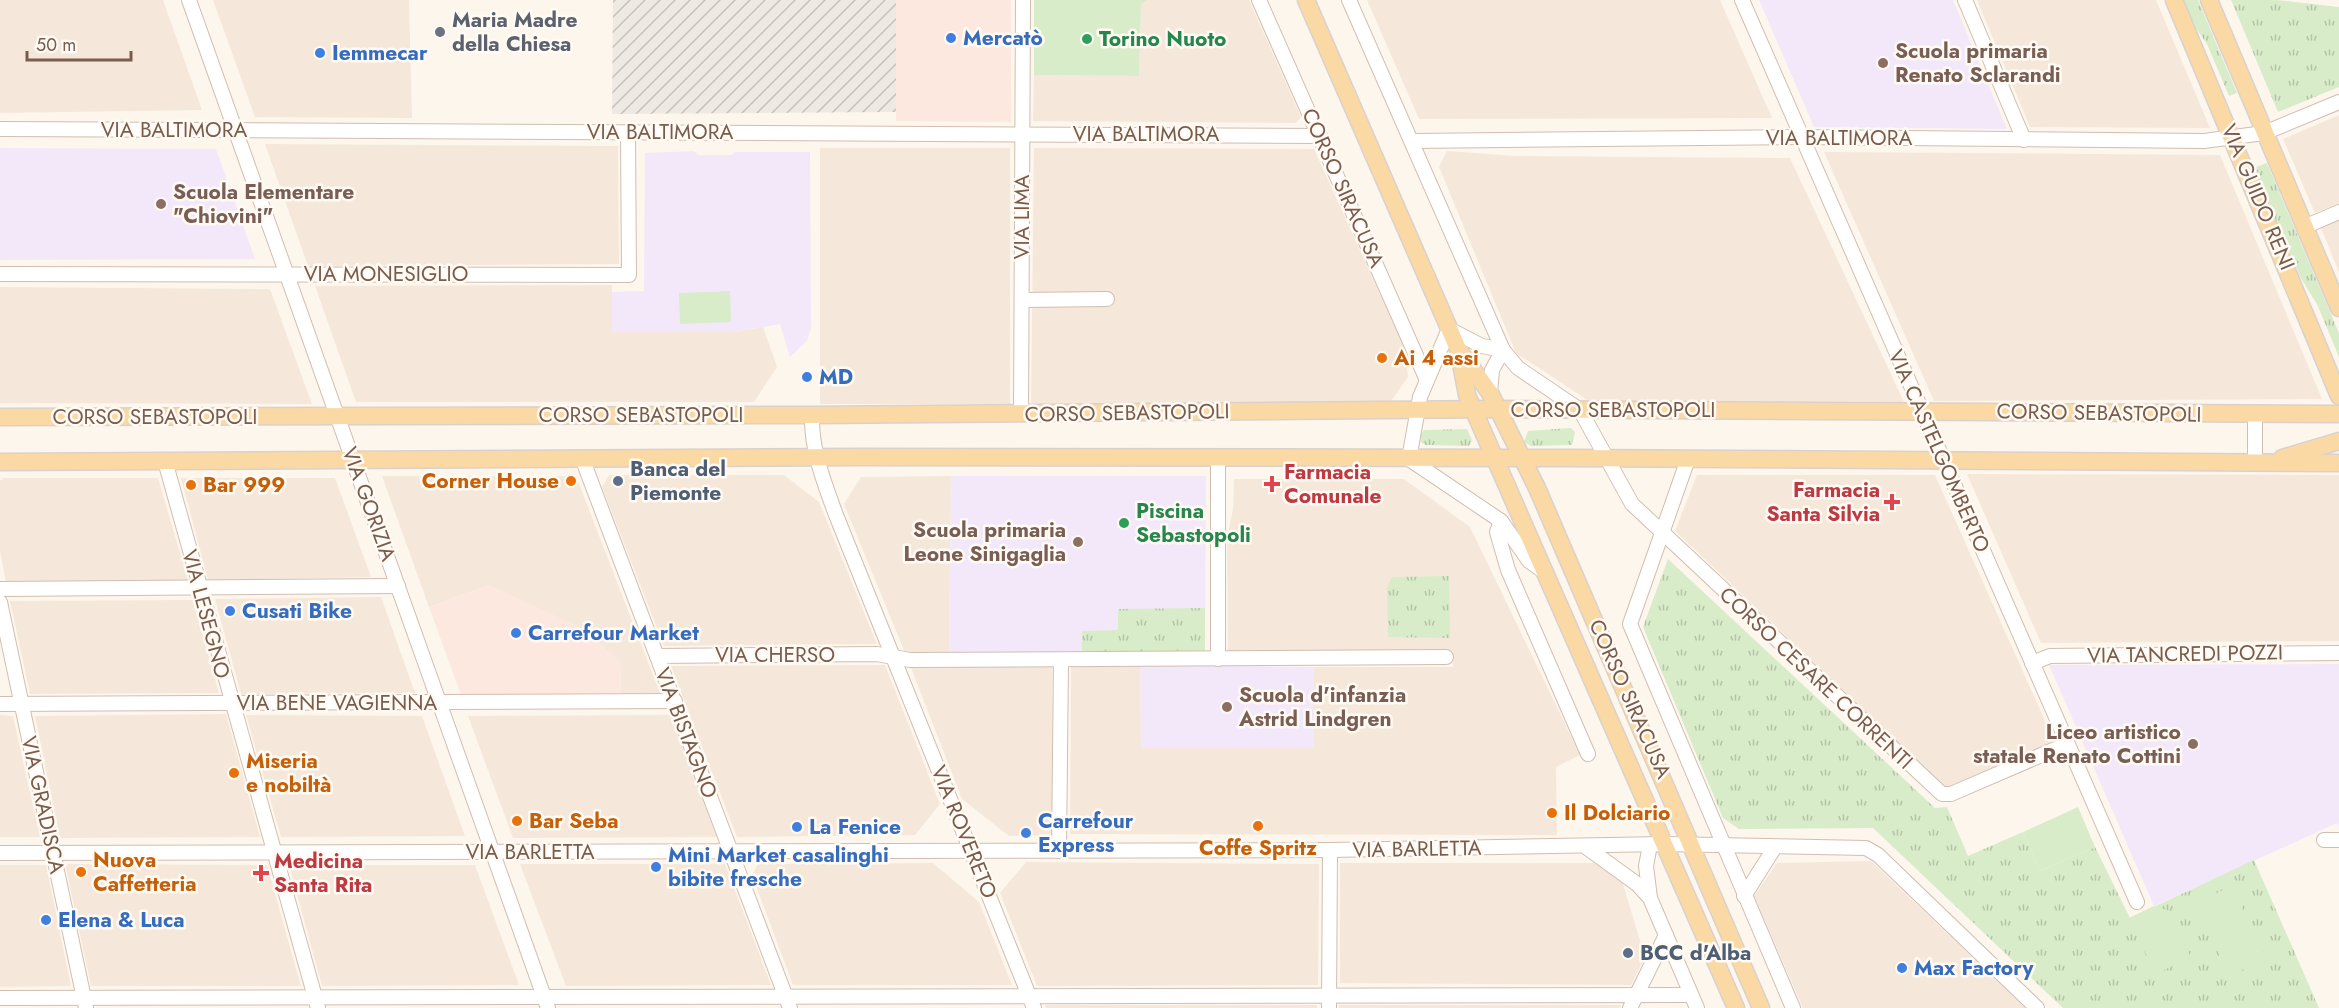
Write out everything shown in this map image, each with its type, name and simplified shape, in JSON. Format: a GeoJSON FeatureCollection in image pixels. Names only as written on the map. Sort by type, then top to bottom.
{"type":"FeatureCollection","features":[{"type":"Feature","properties":{"kind":"main road","name":"CORSO SIRACUSA"},"geometry":{"type":"LineString","coordinates":[[1306,0],[1458,349],[1490,393],[1523,458],[1761,1008]]}},
{"type":"Feature","properties":{"kind":"main road","name":"VIA GUIDO RENI"},"geometry":{"type":"LineString","coordinates":[[2174,0],[2234,138],[2339,396]]}},
{"type":"Feature","properties":{"kind":"main road","name":"VIA GUIDO RENI"},"geometry":{"type":"LineString","coordinates":[[2209,0],[2339,308]]}},
{"type":"Feature","properties":{"kind":"main road","name":"CORSO SIRACUSA"},"geometry":{"type":"LineString","coordinates":[[1458,349],[1465,387],[1546,573],[1657,844],[1736,1008]]}},
{"type":"Feature","properties":{"kind":"main road","name":"CORSO SEBASTOPOLI"},"geometry":{"type":"LineString","coordinates":[[0,417],[812,416],[1474,409],[2339,414]]}},
{"type":"Feature","properties":{"kind":"main road"},"geometry":{"type":"LineString","coordinates":[[2261,463],[2339,441]]}},
{"type":"Feature","properties":{"kind":"main road","name":"CORSO SEBASTOPOLI"},"geometry":{"type":"LineString","coordinates":[[0,462],[817,457],[1605,458],[2339,463]]}},
{"type":"Feature","properties":{"kind":"street","name":"VIA GORIZIA"},"geometry":{"type":"LineString","coordinates":[[189,0],[546,1002]]}},
{"type":"Feature","properties":{"kind":"street","name":"VIA LIMA"},"geometry":{"type":"LineString","coordinates":[[1021,414],[1023,0]]}},
{"type":"Feature","properties":{"kind":"street","name":"CORSO SIRACUSA"},"geometry":{"type":"LineString","coordinates":[[1259,0],[1426,378]]}},
{"type":"Feature","properties":{"kind":"street"},"geometry":{"type":"LineString","coordinates":[[1349,0],[1503,350],[1518,368],[1580,410],[1605,458]]}},
{"type":"Feature","properties":{"kind":"street","name":"VIA CASTELGOMBERTO"},"geometry":{"type":"LineString","coordinates":[[1742,0],[2137,902]]}},
{"type":"Feature","properties":{"kind":"street"},"geometry":{"type":"LineString","coordinates":[[1965,0],[2024,140]]}},
{"type":"Feature","properties":{"kind":"street","name":"VIA GUIDO RENI"},"geometry":{"type":"LineString","coordinates":[[2264,133],[2339,102]]}},
{"type":"Feature","properties":{"kind":"street","name":"VIA BALTIMORA"},"geometry":{"type":"LineString","coordinates":[[0,129],[1320,136]]}},
{"type":"Feature","properties":{"kind":"street","name":"VIA MONESIGLIO"},"geometry":{"type":"LineString","coordinates":[[0,274],[629,275],[628,132]]}},
{"type":"Feature","properties":{"kind":"street","name":"VIA BALTIMORA"},"geometry":{"type":"LineString","coordinates":[[1412,141],[1801,137],[2204,141],[2264,133]]}},
{"type":"Feature","properties":{"kind":"street"},"geometry":{"type":"LineString","coordinates":[[2304,226],[2339,212]]}},
{"type":"Feature","properties":{"kind":"street"},"geometry":{"type":"LineString","coordinates":[[1022,300],[1107,299]]}},
{"type":"Feature","properties":{"kind":"street"},"geometry":{"type":"LineString","coordinates":[[1409,459],[1416,410],[1426,378],[1449,329],[1482,346],[1503,350]]}},
{"type":"Feature","properties":{"kind":"street"},"geometry":{"type":"LineString","coordinates":[[1490,393],[1492,370],[1503,350]]}},
{"type":"Feature","properties":{"kind":"street"},"geometry":{"type":"LineString","coordinates":[[2255,415],[2261,463]]}},
{"type":"Feature","properties":{"kind":"street","name":"VIA ROVERETO"},"geometry":{"type":"LineString","coordinates":[[812,416],[812,435],[817,457],[836,515],[1031,1002]]}},
{"type":"Feature","properties":{"kind":"street","name":"VIA BISTAGNO"},"geometry":{"type":"LineString","coordinates":[[582,458],[788,1002]]}},
{"type":"Feature","properties":{"kind":"street"},"geometry":{"type":"LineString","coordinates":[[1218,458],[1218,659]]}},
{"type":"Feature","properties":{"kind":"street","name":"CORSO CESARE CORRENTI"},"geometry":{"type":"LineString","coordinates":[[1605,458],[1632,504],[1942,794],[1951,794],[2067,744]]}},
{"type":"Feature","properties":{"kind":"street","name":"CORSO SIRACUSA"},"geometry":{"type":"LineString","coordinates":[[1409,459],[1501,521],[1529,561],[1546,573]]}},
{"type":"Feature","properties":{"kind":"street","name":"CORSO SIRACUSA"},"geometry":{"type":"LineString","coordinates":[[1688,459],[1630,624],[1792,1008]]}},
{"type":"Feature","properties":{"kind":"street","name":"VIA LESEGNO"},"geometry":{"type":"LineString","coordinates":[[165,461],[316,1002]]}},
{"type":"Feature","properties":{"kind":"street"},"geometry":{"type":"LineString","coordinates":[[1501,521],[1497,532],[1508,570],[1588,754]]}},
{"type":"Feature","properties":{"kind":"street"},"geometry":{"type":"LineString","coordinates":[[0,589],[398,586]]}},
{"type":"Feature","properties":{"kind":"street","name":"VIA GRADISCA"},"geometry":{"type":"LineString","coordinates":[[0,602],[85,1003]]}},
{"type":"Feature","properties":{"kind":"street","name":"VIA TANCREDI POZZI"},"geometry":{"type":"LineString","coordinates":[[2032,663],[2050,656],[2339,653]]}},
{"type":"Feature","properties":{"kind":"street","name":"VIA CHERSO"},"geometry":{"type":"LineString","coordinates":[[657,656],[878,654],[893,657]]}},
{"type":"Feature","properties":{"kind":"street"},"geometry":{"type":"LineString","coordinates":[[893,657],[910,660],[1446,657]]}},
{"type":"Feature","properties":{"kind":"street"},"geometry":{"type":"LineString","coordinates":[[1059,851],[1061,660]]}},
{"type":"Feature","properties":{"kind":"street","name":"VIA BENE VAGIENNA"},"geometry":{"type":"LineString","coordinates":[[0,704],[675,702]]}},
{"type":"Feature","properties":{"kind":"street"},"geometry":{"type":"LineString","coordinates":[[2324,840],[2339,840]]}},
{"type":"Feature","properties":{"kind":"street","name":"CORSO SIRACUSA"},"geometry":{"type":"LineString","coordinates":[[1657,844],[1646,866],[1650,898],[1697,1008]]}},
{"type":"Feature","properties":{"kind":"street","name":"VIA BARLETTA"},"geometry":{"type":"LineString","coordinates":[[0,853],[1330,850],[1657,844],[1866,848],[1878,855],[2037,1008]]}},
{"type":"Feature","properties":{"kind":"street","name":"CORSO SIRACUSA"},"geometry":{"type":"LineString","coordinates":[[1586,847],[1637,884],[1650,898]]}},
{"type":"Feature","properties":{"kind":"street"},"geometry":{"type":"LineString","coordinates":[[1744,896],[1775,847]]}},
{"type":"Feature","properties":{"kind":"street"},"geometry":{"type":"LineString","coordinates":[[1329,1001],[1330,850]]}},
{"type":"Feature","properties":{"kind":"street"},"geometry":{"type":"LineString","coordinates":[[1630,1008],[1666,935]]}},
{"type":"Feature","properties":{"kind":"street"},"geometry":{"type":"LineString","coordinates":[[0,998],[85,1003],[1031,1002],[1329,1001],[1637,994],[1692,995]]}},
{"type":"Feature","properties":{"kind":"shaded area"},"geometry":{"type":"Polygon","coordinates":[[[0,0],[163,0],[202,110],[0,113],[0,0]]]}},
{"type":"Feature","properties":{"kind":"shaded area"},"geometry":{"type":"Polygon","coordinates":[[[213,0],[409,0],[412,118],[255,117],[213,0]]]}},
{"type":"Feature","properties":{"kind":"shaded area"},"geometry":{"type":"Polygon","coordinates":[[[613,0],[896,0],[896,112],[612,114],[613,0]]]}},
{"type":"Feature","properties":{"kind":"shaded area","name":"Mercatò"},"geometry":{"type":"Polygon","coordinates":[[[896,0],[1011,0],[1011,122],[896,121],[896,0]]]}},
{"type":"Feature","properties":{"kind":"shaded area"},"geometry":{"type":"Polygon","coordinates":[[[1147,0],[1249,0],[1301,117],[1296,123],[1033,121],[1034,75],[1139,76],[1141,3],[1147,0]]]}},
{"type":"Feature","properties":{"kind":"shaded area"},"geometry":{"type":"Polygon","coordinates":[[[1367,0],[1720,0],[1772,118],[1419,119],[1367,0]]]}},
{"type":"Feature","properties":{"kind":"shaded area","name":"Scuola primaria Renato Sclarandi"},"geometry":{"type":"Polygon","coordinates":[[[1759,0],[1953,0],[2007,129],[1814,127],[1759,0]]]}},
{"type":"Feature","properties":{"kind":"shaded area"},"geometry":{"type":"Polygon","coordinates":[[[1977,0],[2156,0],[2210,128],[2030,127],[1977,0]]]}},
{"type":"Feature","properties":{"kind":"shaded area"},"geometry":{"type":"Polygon","coordinates":[[[2339,115],[2339,203],[2315,213],[2283,139],[2339,115]]]}},
{"type":"Feature","properties":{"kind":"shaded area"},"geometry":{"type":"Polygon","coordinates":[[[265,144],[618,146],[619,264],[308,266],[265,144]]]}},
{"type":"Feature","properties":{"kind":"shaded area","name":"Scuola Elementare \"Chiovini\""},"geometry":{"type":"Polygon","coordinates":[[[0,148],[216,149],[255,259],[0,260],[0,148]]]}},
{"type":"Feature","properties":{"kind":"shaded area"},"geometry":{"type":"Polygon","coordinates":[[[820,148],[1010,148],[1010,404],[820,404],[820,148]]]}},
{"type":"Feature","properties":{"kind":"shaded area"},"geometry":{"type":"Polygon","coordinates":[[[1034,148],[1314,149],[1405,349],[1408,377],[1391,401],[1031,404],[1034,148]]]}},
{"type":"Feature","properties":{"kind":"shaded area"},"geometry":{"type":"Polygon","coordinates":[[[694,151],[698,155],[731,155],[735,152],[810,152],[811,328],[807,341],[790,357],[780,324],[734,332],[612,332],[612,292],[644,291],[645,153],[694,151]]]}},
{"type":"Feature","properties":{"kind":"shaded area"},"geometry":{"type":"Polygon","coordinates":[[[1447,151],[1515,156],[1790,158],[1904,402],[1589,401],[1516,353],[1439,167],[1447,151]]]}},
{"type":"Feature","properties":{"kind":"shaded area"},"geometry":{"type":"Polygon","coordinates":[[[1824,152],[2220,155],[2322,399],[1934,401],[1824,152]]]}},
{"type":"Feature","properties":{"kind":"shaded area"},"geometry":{"type":"Polygon","coordinates":[[[2339,220],[2339,272],[2321,228],[2339,220]]]}},
{"type":"Feature","properties":{"kind":"shaded area"},"geometry":{"type":"Polygon","coordinates":[[[612,285],[612,332],[734,332],[763,327],[777,367],[754,402],[356,402],[315,286],[612,285]]]}},
{"type":"Feature","properties":{"kind":"shaded area"},"geometry":{"type":"Polygon","coordinates":[[[0,287],[270,289],[312,404],[0,403],[0,287]]]}},
{"type":"Feature","properties":{"kind":"shaded area"},"geometry":{"type":"Polygon","coordinates":[[[1967,474],[2339,475],[2339,641],[2041,643],[1967,474]]]}},
{"type":"Feature","properties":{"kind":"shaded area"},"geometry":{"type":"Polygon","coordinates":[[[609,475],[784,475],[819,502],[877,644],[664,646],[602,487],[609,475]]]}},
{"type":"Feature","properties":{"kind":"shaded area"},"geometry":{"type":"Polygon","coordinates":[[[1697,475],[1935,475],[2054,741],[1946,788],[1675,531],[1697,475]]]}},
{"type":"Feature","properties":{"kind":"shaded area"},"geometry":{"type":"Polygon","coordinates":[[[382,476],[576,476],[660,693],[621,693],[620,662],[587,634],[489,585],[429,607],[382,476]]]}},
{"type":"Feature","properties":{"kind":"shaded area"},"geometry":{"type":"Polygon","coordinates":[[[951,476],[949,654],[906,655],[844,504],[861,477],[951,476]]]}},
{"type":"Feature","properties":{"kind":"shaded area","name":"Scuola primaria Leone Sinigaglia"},"geometry":{"type":"Polygon","coordinates":[[[951,476],[1206,476],[1205,654],[949,654],[951,476]]]}},
{"type":"Feature","properties":{"kind":"shaded area"},"geometry":{"type":"Polygon","coordinates":[[[3,478],[158,478],[188,580],[6,582],[0,551],[0,481],[3,478]]]}},
{"type":"Feature","properties":{"kind":"shaded area"},"geometry":{"type":"Polygon","coordinates":[[[181,478],[335,478],[371,577],[208,580],[181,478]]]}},
{"type":"Feature","properties":{"kind":"shaded area"},"geometry":{"type":"Polygon","coordinates":[[[1234,479],[1404,479],[1470,527],[1580,755],[1556,767],[1557,835],[1070,834],[1071,665],[1140,665],[1141,748],[1313,748],[1314,667],[1453,667],[1452,651],[1228,651],[1227,540],[1233,509],[1234,479]]]}},
{"type":"Feature","properties":{"kind":"shaded area"},"geometry":{"type":"Polygon","coordinates":[[[489,585],[588,631],[587,634],[620,662],[621,693],[461,695],[429,607],[489,585]]]}},
{"type":"Feature","properties":{"kind":"shaded area"},"geometry":{"type":"Polygon","coordinates":[[[381,597],[415,693],[241,694],[215,599],[381,597]]]}},
{"type":"Feature","properties":{"kind":"shaded area"},"geometry":{"type":"Polygon","coordinates":[[[193,600],[219,693],[30,694],[10,601],[193,600]]]}},
{"type":"Feature","properties":{"kind":"shaded area","name":"Liceo artistico statale Renato Cottini"},"geometry":{"type":"Polygon","coordinates":[[[2339,664],[2339,827],[2337,823],[2154,906],[2049,665],[2339,664]]]}},
{"type":"Feature","properties":{"kind":"shaded area"},"geometry":{"type":"Polygon","coordinates":[[[885,665],[940,804],[915,835],[737,837],[671,666],[885,665]]]}},
{"type":"Feature","properties":{"kind":"shaded area"},"geometry":{"type":"Polygon","coordinates":[[[910,665],[1052,665],[1053,835],[1009,836],[962,799],[910,665]]]}},
{"type":"Feature","properties":{"kind":"shaded area","name":"Scuola d'infanzia Astrid Lindgren"},"geometry":{"type":"Polygon","coordinates":[[[1140,665],[1314,667],[1314,748],[1141,748],[1140,665]]]}},
{"type":"Feature","properties":{"kind":"shaded area"},"geometry":{"type":"Polygon","coordinates":[[[226,714],[260,837],[60,838],[35,716],[226,714]]]}},
{"type":"Feature","properties":{"kind":"shaded area"},"geometry":{"type":"Polygon","coordinates":[[[0,715],[13,716],[40,837],[0,837],[0,715]]]}},
{"type":"Feature","properties":{"kind":"shaded area"},"geometry":{"type":"Polygon","coordinates":[[[246,715],[422,716],[465,836],[281,837],[246,715]]]}},
{"type":"Feature","properties":{"kind":"shaded area"},"geometry":{"type":"Polygon","coordinates":[[[670,715],[717,837],[513,838],[468,716],[670,715]]]}},
{"type":"Feature","properties":{"kind":"shaded area"},"geometry":{"type":"Polygon","coordinates":[[[1871,861],[2026,1008],[1803,1008],[1754,896],[1777,863],[1871,861]]]}},
{"type":"Feature","properties":{"kind":"shaded area"},"geometry":{"type":"Polygon","coordinates":[[[1026,862],[1319,864],[1318,985],[1037,986],[1000,893],[1026,862]]]}},
{"type":"Feature","properties":{"kind":"shaded area"},"geometry":{"type":"Polygon","coordinates":[[[933,863],[979,902],[1012,985],[793,985],[752,875],[758,864],[933,863]]]}},
{"type":"Feature","properties":{"kind":"shaded area"},"geometry":{"type":"Polygon","coordinates":[[[1340,863],[1594,863],[1622,881],[1645,957],[1631,985],[1340,983],[1340,863]]]}},
{"type":"Feature","properties":{"kind":"shaded area"},"geometry":{"type":"Polygon","coordinates":[[[65,864],[267,865],[301,986],[91,986],[65,864]]]}},
{"type":"Feature","properties":{"kind":"shaded area"},"geometry":{"type":"Polygon","coordinates":[[[520,864],[725,864],[771,985],[566,986],[520,864]]]}},
{"type":"Feature","properties":{"kind":"shaded area"},"geometry":{"type":"Polygon","coordinates":[[[0,865],[46,865],[71,986],[0,987],[0,865]]]}},
{"type":"Feature","properties":{"kind":"shaded area"},"geometry":{"type":"Polygon","coordinates":[[[289,865],[475,865],[519,985],[322,986],[289,865]]]}},
{"type":"Feature","properties":{"kind":"shaded area"},"geometry":{"type":"Polygon","coordinates":[[[1045,1005],[1317,1005],[1317,1008],[1046,1008],[1045,1005]]]}},
{"type":"Feature","properties":{"kind":"shaded area"},"geometry":{"type":"Polygon","coordinates":[[[1339,1005],[1621,1005],[1620,1008],[1339,1008],[1339,1005]]]}},
{"type":"Feature","properties":{"kind":"green space","name":"Torino Nuoto"},"geometry":{"type":"Polygon","coordinates":[[[1034,0],[1147,0],[1141,4],[1139,76],[1034,75],[1034,0]]]}},
{"type":"Feature","properties":{"kind":"green space"},"geometry":{"type":"Polygon","coordinates":[[[2183,0],[2198,0],[2237,93],[2229,96],[2207,44],[2193,24],[2183,0]]]}},
{"type":"Feature","properties":{"kind":"green space"},"geometry":{"type":"Polygon","coordinates":[[[2231,0],[2276,0],[2339,7],[2339,87],[2278,112],[2231,0]]]}},
{"type":"Feature","properties":{"kind":"green space"},"geometry":{"type":"Polygon","coordinates":[[[2267,163],[2339,333],[2339,357],[2317,304],[2300,277],[2253,168],[2267,163]]]}},
{"type":"Feature","properties":{"kind":"green space"},"geometry":{"type":"Polygon","coordinates":[[[730,291],[731,322],[680,324],[679,293],[730,291]]]}},
{"type":"Feature","properties":{"kind":"green space"},"geometry":{"type":"Polygon","coordinates":[[[1571,428],[1575,432],[1572,445],[1531,446],[1524,442],[1528,431],[1571,428]]]}},
{"type":"Feature","properties":{"kind":"green space"},"geometry":{"type":"Polygon","coordinates":[[[1467,429],[1472,440],[1469,446],[1425,445],[1421,442],[1420,435],[1424,430],[1467,429]]]}},
{"type":"Feature","properties":{"kind":"green space"},"geometry":{"type":"Polygon","coordinates":[[[1668,559],[1935,808],[1947,807],[1968,856],[2023,832],[2040,871],[2095,847],[2130,918],[2254,860],[2319,1008],[2063,1008],[1873,828],[1739,829],[1723,818],[1643,627],[1668,559]]]}},
{"type":"Feature","properties":{"kind":"green space"},"geometry":{"type":"Polygon","coordinates":[[[1449,576],[1450,638],[1388,637],[1387,588],[1392,577],[1449,576]]]}},
{"type":"Feature","properties":{"kind":"green space"},"geometry":{"type":"Polygon","coordinates":[[[1205,608],[1205,654],[1082,654],[1082,631],[1118,630],[1118,609],[1205,608]]]}},
{"type":"Feature","properties":{"kind":"green space"},"geometry":{"type":"Polygon","coordinates":[[[2078,807],[2095,847],[2040,871],[2023,832],[2078,807]]]}},
{"type":"Feature","properties":{"kind":"green space"},"geometry":{"type":"Polygon","coordinates":[[[2232,886],[2266,959],[2229,976],[2195,903],[2232,886]]]}},
{"type":"Feature","properties":{"kind":"green space"},"geometry":{"type":"Polygon","coordinates":[[[2154,906],[2170,911],[2191,958],[2155,974],[2129,918],[2154,906]]]}},
{"type":"Feature","properties":{"kind":"place","name":"Maria Madre della Chiesa"},"geometry":{"type":"Point","coordinates":[440,32]}},
{"type":"Feature","properties":{"kind":"place","name":"Mercatò"},"geometry":{"type":"Point","coordinates":[951,38]}},
{"type":"Feature","properties":{"kind":"place","name":"Torino Nuoto"},"geometry":{"type":"Point","coordinates":[1087,39]}},
{"type":"Feature","properties":{"kind":"place","name":"Iemmecar"},"geometry":{"type":"Point","coordinates":[320,53]}},
{"type":"Feature","properties":{"kind":"place","name":"Scuola primaria Renato Sclarandi"},"geometry":{"type":"Point","coordinates":[1883,63]}},
{"type":"Feature","properties":{"kind":"place","name":"Scuola Elementare \"Chiovini\""},"geometry":{"type":"Point","coordinates":[161,204]}},
{"type":"Feature","properties":{"kind":"place","name":"Ai 4 assi"},"geometry":{"type":"Point","coordinates":[1382,358]}},
{"type":"Feature","properties":{"kind":"place","name":"MD"},"geometry":{"type":"Point","coordinates":[807,377]}},
{"type":"Feature","properties":{"kind":"place","name":"Corner House"},"geometry":{"type":"Point","coordinates":[571,481]}},
{"type":"Feature","properties":{"kind":"place","name":"Banca del Piemonte"},"geometry":{"type":"Point","coordinates":[618,481]}},
{"type":"Feature","properties":{"kind":"place","name":"Farmacia Comunale"},"geometry":{"type":"Point","coordinates":[1272,484]}},
{"type":"Feature","properties":{"kind":"place","name":"Bar 999"},"geometry":{"type":"Point","coordinates":[191,485]}},
{"type":"Feature","properties":{"kind":"place","name":"Farmacia Santa Silvia"},"geometry":{"type":"Point","coordinates":[1892,502]}},
{"type":"Feature","properties":{"kind":"place","name":"Piscina Sebastopoli"},"geometry":{"type":"Point","coordinates":[1124,523]}},
{"type":"Feature","properties":{"kind":"place","name":"Scuola primaria Leone Sinigaglia"},"geometry":{"type":"Point","coordinates":[1078,542]}},
{"type":"Feature","properties":{"kind":"place","name":"Cusati Bike"},"geometry":{"type":"Point","coordinates":[230,611]}},
{"type":"Feature","properties":{"kind":"place","name":"Carrefour Market"},"geometry":{"type":"Point","coordinates":[516,633]}},
{"type":"Feature","properties":{"kind":"place","name":"Scuola d'infanzia Astrid Lindgren"},"geometry":{"type":"Point","coordinates":[1227,707]}},
{"type":"Feature","properties":{"kind":"place","name":"Liceo artistico statale Renato Cottini"},"geometry":{"type":"Point","coordinates":[2193,744]}},
{"type":"Feature","properties":{"kind":"place","name":"Miseria e nobiltà"},"geometry":{"type":"Point","coordinates":[234,773]}},
{"type":"Feature","properties":{"kind":"place","name":"Il Dolciario"},"geometry":{"type":"Point","coordinates":[1552,813]}},
{"type":"Feature","properties":{"kind":"place","name":"Bar Seba"},"geometry":{"type":"Point","coordinates":[517,821]}},
{"type":"Feature","properties":{"kind":"place","name":"Coffe Spritz"},"geometry":{"type":"Point","coordinates":[1258,826]}},
{"type":"Feature","properties":{"kind":"place","name":"La Fenice"},"geometry":{"type":"Point","coordinates":[797,827]}},
{"type":"Feature","properties":{"kind":"place","name":"Carrefour Express"},"geometry":{"type":"Point","coordinates":[1026,833]}},
{"type":"Feature","properties":{"kind":"place","name":"Mini Market casalinghi bibite fresche"},"geometry":{"type":"Point","coordinates":[656,867]}},
{"type":"Feature","properties":{"kind":"place","name":"Nuova Caffetteria"},"geometry":{"type":"Point","coordinates":[81,872]}},
{"type":"Feature","properties":{"kind":"place","name":"Medicina Santa Rita"},"geometry":{"type":"Point","coordinates":[261,873]}},
{"type":"Feature","properties":{"kind":"place","name":"Elena & Luca"},"geometry":{"type":"Point","coordinates":[46,920]}},
{"type":"Feature","properties":{"kind":"place","name":"BCC d'Alba"},"geometry":{"type":"Point","coordinates":[1628,953]}},
{"type":"Feature","properties":{"kind":"place","name":"Max Factory"},"geometry":{"type":"Point","coordinates":[1902,968]}}]}
